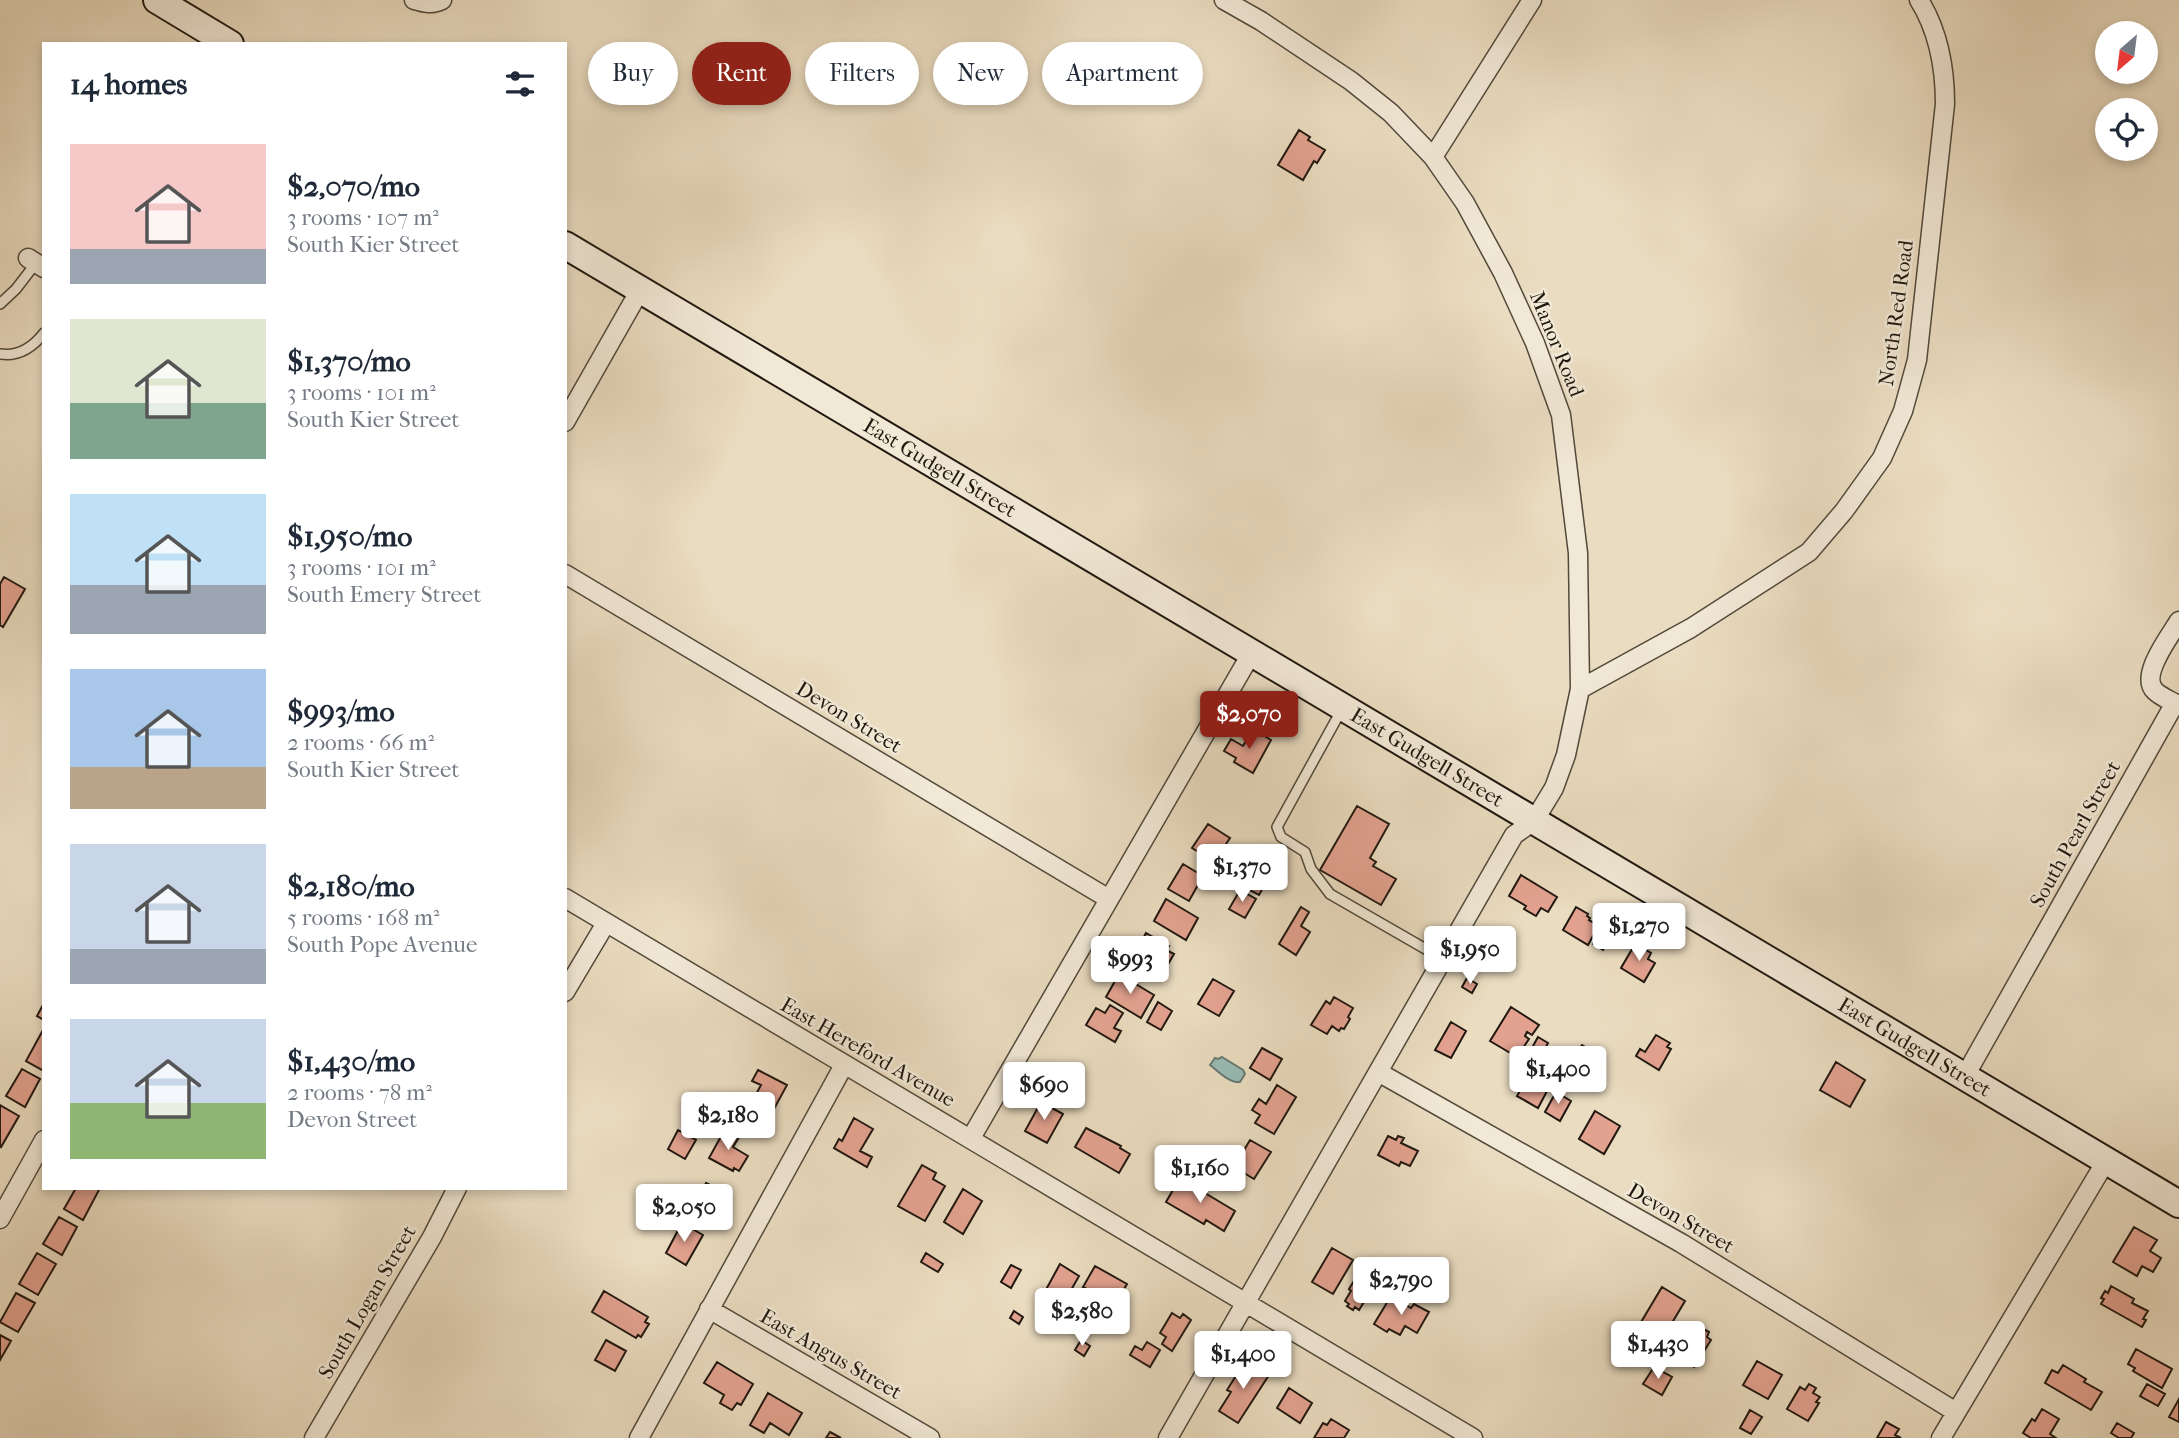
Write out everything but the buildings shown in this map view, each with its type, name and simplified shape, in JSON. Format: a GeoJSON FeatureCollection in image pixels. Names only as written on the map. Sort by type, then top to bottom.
{"type":"FeatureCollection","features":[{"type":"Feature","properties":{"kind":"street"},"geometry":{"type":"LineString","coordinates":[[157,0],[227,42]]}},
{"type":"Feature","properties":{"kind":"street"},"geometry":{"type":"LineString","coordinates":[[414,0],[424,4],[442,0]]}},
{"type":"Feature","properties":{"kind":"street","name":"Manor Road"},"geometry":{"type":"LineString","coordinates":[[1168,1438],[1514,835],[1534,821],[1554,788],[1566,755],[1580,688],[1578,553],[1561,415],[1535,343],[1503,274],[1465,203],[1433,157],[1391,113],[1351,81],[1261,21],[1224,0]]}},
{"type":"Feature","properties":{"kind":"street"},"geometry":{"type":"LineString","coordinates":[[1433,157],[1532,0]]}},
{"type":"Feature","properties":{"kind":"street","name":"North Red Road"},"geometry":{"type":"LineString","coordinates":[[1580,688],[1691,628],[1809,552],[1844,511],[1881,458],[1903,411],[1917,360],[1945,104],[1945,75],[1937,38],[1919,0]]}},
{"type":"Feature","properties":{"kind":"street","name":"East Gudgell Street"},"geometry":{"type":"LineString","coordinates":[[567,246],[2179,1204]]}},
{"type":"Feature","properties":{"kind":"street"},"geometry":{"type":"LineString","coordinates":[[567,418],[640,290]]}},
{"type":"Feature","properties":{"kind":"street","name":"Devon Street"},"geometry":{"type":"LineString","coordinates":[[567,576],[1109,900]]}},
{"type":"Feature","properties":{"kind":"street","name":"South Pearl Street"},"geometry":{"type":"LineString","coordinates":[[1965,1076],[2177,705],[2153,690],[2150,681],[2155,663],[2179,621]]}},
{"type":"Feature","properties":{"kind":"street"},"geometry":{"type":"LineString","coordinates":[[971,1138],[1251,654]]}},
{"type":"Feature","properties":{"kind":"street","name":"East Hereford Avenue"},"geometry":{"type":"LineString","coordinates":[[567,899],[1473,1438]]}},
{"type":"Feature","properties":{"kind":"street"},"geometry":{"type":"LineString","coordinates":[[567,989],[607,923]]}},
{"type":"Feature","properties":{"kind":"street"},"geometry":{"type":"LineString","coordinates":[[639,1438],[844,1065]]}},
{"type":"Feature","properties":{"kind":"street","name":"Devon Street"},"geometry":{"type":"LineString","coordinates":[[1378,1072],[1681,1243],[1956,1412]]}},
{"type":"Feature","properties":{"kind":"street"},"geometry":{"type":"LineString","coordinates":[[0,1219],[42,1144]]}},
{"type":"Feature","properties":{"kind":"street"},"geometry":{"type":"LineString","coordinates":[[1941,1438],[2106,1161]]}},
{"type":"Feature","properties":{"kind":"street","name":"South Logan Street"},"geometry":{"type":"LineString","coordinates":[[314,1438],[432,1237],[456,1190]]}},
{"type":"Feature","properties":{"kind":"street","name":"East Angus Street"},"geometry":{"type":"LineString","coordinates":[[709,1309],[930,1438]]}},
{"type":"Feature","properties":{"kind":"lane"},"geometry":{"type":"LineString","coordinates":[[0,304],[16,289],[36,263]]}},
{"type":"Feature","properties":{"kind":"lane"},"geometry":{"type":"LineString","coordinates":[[0,354],[18,354],[33,345],[42,335]]}},
{"type":"Feature","properties":{"kind":"lane"},"geometry":{"type":"LineString","coordinates":[[1342,708],[1277,827],[1281,837],[1305,852],[1311,869],[1330,894],[1443,959]]}},
{"type":"Feature","properties":{"kind":"water"},"geometry":{"type":"Polygon","coordinates":[[[1222,1057],[1243,1070],[1245,1074],[1240,1082],[1228,1079],[1210,1065],[1215,1058],[1222,1057]]]}}]}
